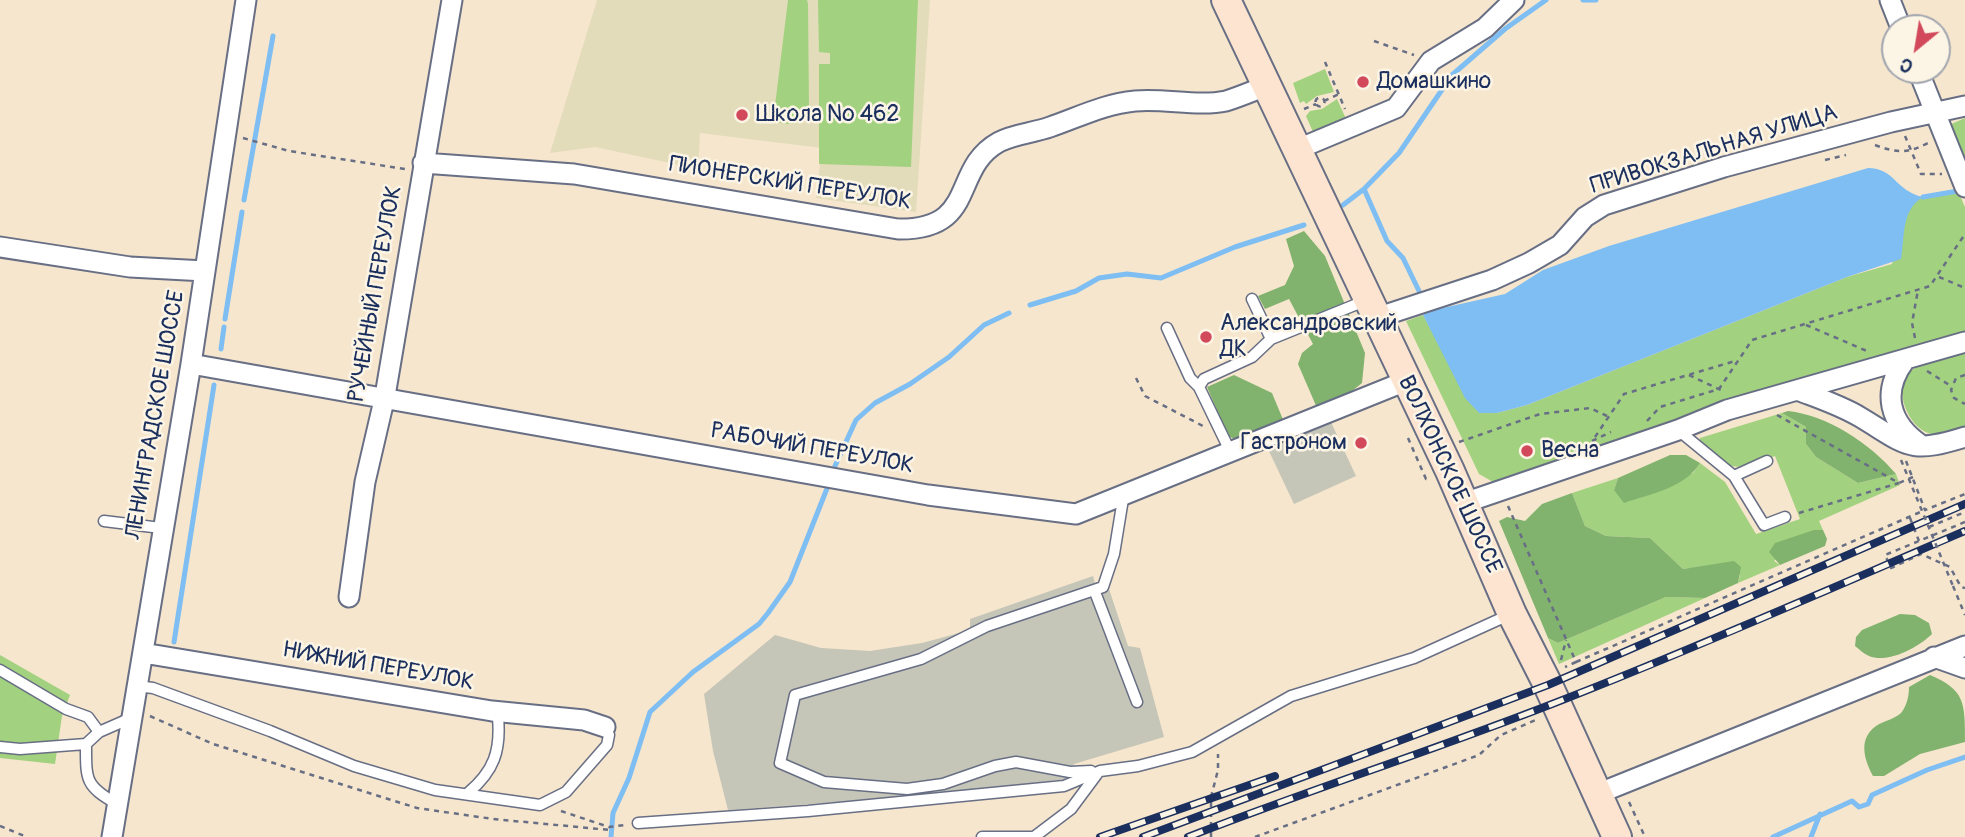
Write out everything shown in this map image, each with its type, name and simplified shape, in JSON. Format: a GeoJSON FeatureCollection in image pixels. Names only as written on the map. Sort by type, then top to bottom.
{"type":"FeatureCollection","features":[{"type":"Feature","properties":{"kind":"main road","name":"ВОЛХОНСКОЕ ШОССЕ"},"geometry":{"type":"LineString","coordinates":[[1226,0],[1464,503],[1512,614],[1617,837]]}},
{"type":"Feature","properties":{"kind":"street","name":"ЛЕНИНГРАДСКОЕ ШОССЕ"},"geometry":{"type":"LineString","coordinates":[[112,837],[161,528],[191,363],[246,0]]}},
{"type":"Feature","properties":{"kind":"street","name":"РУЧЕЙНЫЙ ПЕРЕУЛОК"},"geometry":{"type":"LineString","coordinates":[[349,597],[365,482],[385,396],[452,0]]}},
{"type":"Feature","properties":{"kind":"street"},"geometry":{"type":"LineString","coordinates":[[1298,149],[1396,108],[1431,61],[1485,28],[1514,0]]}},
{"type":"Feature","properties":{"kind":"street"},"geometry":{"type":"LineString","coordinates":[[1923,84],[1965,187]]}},
{"type":"Feature","properties":{"kind":"street","name":"ПИОНЕРСКИЙ ПЕРЕУЛОК"},"geometry":{"type":"LineString","coordinates":[[423,167],[574,174],[898,229],[924,229],[941,222],[981,159],[1000,141],[1048,128],[1113,103],[1139,100],[1224,101],[1266,86]]}},
{"type":"Feature","properties":{"kind":"street","name":"ПРИВОКЗАЛЬНАЯ УЛИЦА"},"geometry":{"type":"LineString","coordinates":[[1372,309],[1492,280],[1560,245],[1585,217],[1604,205],[1724,167],[1891,122],[1965,106]]}},
{"type":"Feature","properties":{"kind":"street"},"geometry":{"type":"LineString","coordinates":[[0,247],[130,267],[205,271]]}},
{"type":"Feature","properties":{"kind":"street"},"geometry":{"type":"LineString","coordinates":[[1464,503],[1678,430],[1727,410],[1965,342]]}},
{"type":"Feature","properties":{"kind":"street"},"geometry":{"type":"LineString","coordinates":[[1905,360],[1893,376],[1891,394],[1895,419],[1905,434],[1922,446]]}},
{"type":"Feature","properties":{"kind":"street","name":"РАБОЧИЙ ПЕРЕУЛОК"},"geometry":{"type":"LineString","coordinates":[[191,363],[385,396],[614,441],[1024,509],[1076,514],[1124,492],[1406,381]]}},
{"type":"Feature","properties":{"kind":"street"},"geometry":{"type":"LineString","coordinates":[[1800,391],[1860,417],[1901,452],[1965,437]]}},
{"type":"Feature","properties":{"kind":"street"},"geometry":{"type":"LineString","coordinates":[[1597,794],[1965,646]]}},
{"type":"Feature","properties":{"kind":"street","name":"НИЖНИЙ ПЕРЕУЛОК"},"geometry":{"type":"LineString","coordinates":[[143,653],[492,711],[584,720],[605,727]]}},
{"type":"Feature","properties":{"kind":"street"},"geometry":{"type":"LineString","coordinates":[[1934,657],[1965,668]]}},
{"type":"Feature","properties":{"kind":"lane"},"geometry":{"type":"LineString","coordinates":[[1252,299],[1271,339]]}},
{"type":"Feature","properties":{"kind":"lane"},"geometry":{"type":"LineString","coordinates":[[1199,387],[1203,379],[1252,357],[1271,339],[1372,309]]}},
{"type":"Feature","properties":{"kind":"lane"},"geometry":{"type":"LineString","coordinates":[[1167,328],[1191,378],[1199,387],[1225,453]]}},
{"type":"Feature","properties":{"kind":"lane"},"geometry":{"type":"LineString","coordinates":[[1678,430],[1734,476],[1764,525],[1785,517]]}},
{"type":"Feature","properties":{"kind":"lane"},"geometry":{"type":"LineString","coordinates":[[1734,476],[1767,461]]}},
{"type":"Feature","properties":{"kind":"lane"},"geometry":{"type":"LineString","coordinates":[[1124,492],[1114,554],[1103,587],[1095,592],[1074,596],[987,626],[921,659],[795,695],[780,763],[824,782],[907,789],[943,783],[1016,762],[1070,772],[1138,766],[1192,752],[1291,696],[1414,658],[1512,614]]}},
{"type":"Feature","properties":{"kind":"lane"},"geometry":{"type":"LineString","coordinates":[[104,521],[161,528]]}},
{"type":"Feature","properties":{"kind":"lane"},"geometry":{"type":"LineString","coordinates":[[1095,592],[1137,702]]}},
{"type":"Feature","properties":{"kind":"lane"},"geometry":{"type":"LineString","coordinates":[[0,670],[66,709],[88,718],[99,732]]}},
{"type":"Feature","properties":{"kind":"lane"},"geometry":{"type":"LineString","coordinates":[[136,686],[153,688],[270,731],[354,766],[435,790],[540,805],[566,792],[607,745],[609,735],[605,727]]}},
{"type":"Feature","properties":{"kind":"lane"},"geometry":{"type":"LineString","coordinates":[[468,793],[486,777],[499,747],[498,718],[492,711]]}},
{"type":"Feature","properties":{"kind":"lane"},"geometry":{"type":"LineString","coordinates":[[0,747],[20,749],[86,744],[99,732],[131,718]]}},
{"type":"Feature","properties":{"kind":"lane"},"geometry":{"type":"LineString","coordinates":[[86,744],[86,778],[95,792],[117,804]]}},
{"type":"Feature","properties":{"kind":"lane"},"geometry":{"type":"LineString","coordinates":[[638,823],[833,809],[1064,786],[1100,771]]}},
{"type":"Feature","properties":{"kind":"lane"},"geometry":{"type":"LineString","coordinates":[[982,837],[1034,837],[1071,809],[1080,792],[1100,771]]}},
{"type":"Feature","properties":{"kind":"path"},"geometry":{"type":"LineString","coordinates":[[1374,41],[1414,55]]}},
{"type":"Feature","properties":{"kind":"path"},"geometry":{"type":"LineString","coordinates":[[1325,62],[1349,118]]}},
{"type":"Feature","properties":{"kind":"path"},"geometry":{"type":"LineString","coordinates":[[1301,110],[1316,104],[1321,106],[1324,101],[1339,94]]}},
{"type":"Feature","properties":{"kind":"path"},"geometry":{"type":"LineString","coordinates":[[1902,133],[1910,140],[1911,152],[1921,174],[1948,174]]}},
{"type":"Feature","properties":{"kind":"path"},"geometry":{"type":"LineString","coordinates":[[226,135],[289,151],[423,167]]}},
{"type":"Feature","properties":{"kind":"path"},"geometry":{"type":"LineString","coordinates":[[1864,149],[1876,145],[1895,153],[1911,152],[1939,138]]}},
{"type":"Feature","properties":{"kind":"path"},"geometry":{"type":"LineString","coordinates":[[1886,149],[1889,140]]}},
{"type":"Feature","properties":{"kind":"path"},"geometry":{"type":"LineString","coordinates":[[1819,159],[1828,160],[1852,152]]}},
{"type":"Feature","properties":{"kind":"path"},"geometry":{"type":"LineString","coordinates":[[1646,423],[1660,407],[1719,389],[1752,340],[1930,286],[1965,234]]}},
{"type":"Feature","properties":{"kind":"path"},"geometry":{"type":"LineString","coordinates":[[1938,277],[1965,288]]}},
{"type":"Feature","properties":{"kind":"path"},"geometry":{"type":"LineString","coordinates":[[1916,342],[1912,323],[1919,290]]}},
{"type":"Feature","properties":{"kind":"path"},"geometry":{"type":"LineString","coordinates":[[1806,325],[1874,354]]}},
{"type":"Feature","properties":{"kind":"path"},"geometry":{"type":"LineString","coordinates":[[1587,447],[1624,394],[1737,360]]}},
{"type":"Feature","properties":{"kind":"path"},"geometry":{"type":"LineString","coordinates":[[1924,367],[1929,374],[1951,386]]}},
{"type":"Feature","properties":{"kind":"path"},"geometry":{"type":"LineString","coordinates":[[1965,374],[1956,378],[1951,386],[1954,398],[1965,404]]}},
{"type":"Feature","properties":{"kind":"path"},"geometry":{"type":"LineString","coordinates":[[1136,378],[1145,396],[1210,430],[1225,453]]}},
{"type":"Feature","properties":{"kind":"path"},"geometry":{"type":"LineString","coordinates":[[1757,403],[1899,483]]}},
{"type":"Feature","properties":{"kind":"path"},"geometry":{"type":"LineString","coordinates":[[1456,443],[1540,414],[1590,408],[1608,416]]}},
{"type":"Feature","properties":{"kind":"path"},"geometry":{"type":"LineString","coordinates":[[1595,437],[1620,430]]}},
{"type":"Feature","properties":{"kind":"path"},"geometry":{"type":"LineString","coordinates":[[1901,452],[1925,510]]}},
{"type":"Feature","properties":{"kind":"path"},"geometry":{"type":"LineString","coordinates":[[1901,452],[1928,527],[1965,615]]}},
{"type":"Feature","properties":{"kind":"path"},"geometry":{"type":"LineString","coordinates":[[1785,517],[1913,477]]}},
{"type":"Feature","properties":{"kind":"path"},"geometry":{"type":"LineString","coordinates":[[1499,491],[1512,511],[1576,662]]}},
{"type":"Feature","properties":{"kind":"path"},"geometry":{"type":"LineString","coordinates":[[1566,640],[1559,670],[1965,494]]}},
{"type":"Feature","properties":{"kind":"path"},"geometry":{"type":"LineString","coordinates":[[1928,527],[1965,512]]}},
{"type":"Feature","properties":{"kind":"path"},"geometry":{"type":"LineString","coordinates":[[1910,517],[1919,541]]}},
{"type":"Feature","properties":{"kind":"path"},"geometry":{"type":"LineString","coordinates":[[1965,522],[1885,555],[1891,568],[1922,554],[1950,566],[1961,587],[1965,588]]}},
{"type":"Feature","properties":{"kind":"path"},"geometry":{"type":"LineString","coordinates":[[1255,837],[1479,755],[1516,727]]}},
{"type":"Feature","properties":{"kind":"path"},"geometry":{"type":"LineString","coordinates":[[1211,837],[1210,811],[1218,770],[1218,735]]}},
{"type":"Feature","properties":{"kind":"path"},"geometry":{"type":"LineString","coordinates":[[540,805],[615,827]]}},
{"type":"Feature","properties":{"kind":"path"},"geometry":{"type":"LineString","coordinates":[[0,826],[27,837]]}},
{"type":"Feature","properties":{"kind":"shaded area","name":"Школа № 462"},"geometry":{"type":"Polygon","coordinates":[[[597,0],[930,0],[916,212],[816,198],[822,148],[700,133],[698,169],[595,147],[550,153],[597,0]]]}},
{"type":"Feature","properties":{"kind":"shaded area"},"geometry":{"type":"Polygon","coordinates":[[[1330,420],[1356,476],[1294,504],[1267,447],[1330,420]]]}},
{"type":"Feature","properties":{"kind":"shaded area"},"geometry":{"type":"Polygon","coordinates":[[[1093,576],[1096,587],[1109,589],[1128,646],[1140,648],[1164,737],[1074,764],[1066,779],[922,796],[728,810],[713,751],[704,694],[775,635],[821,648],[870,651],[922,643],[970,630],[970,619],[1093,576]]]}},
{"type":"Feature","properties":{"kind":"green space"},"geometry":{"type":"Polygon","coordinates":[[[788,0],[807,0],[808,4],[809,110],[803,120],[790,124],[773,122],[788,0]]]}},
{"type":"Feature","properties":{"kind":"green space"},"geometry":{"type":"Polygon","coordinates":[[[818,0],[918,0],[911,167],[819,164],[819,64],[830,64],[830,53],[819,52],[818,0]]]}},
{"type":"Feature","properties":{"kind":"green space"},"geometry":{"type":"Polygon","coordinates":[[[1325,69],[1334,92],[1317,96],[1306,104],[1304,101],[1300,103],[1293,83],[1325,69]]]}},
{"type":"Feature","properties":{"kind":"green space"},"geometry":{"type":"Polygon","coordinates":[[[1337,99],[1347,121],[1313,132],[1306,116],[1310,111],[1322,109],[1337,99]]]}},
{"type":"Feature","properties":{"kind":"green space"},"geometry":{"type":"Polygon","coordinates":[[[1965,118],[1965,172],[1949,125],[1965,118]]]}},
{"type":"Feature","properties":{"kind":"green space"},"geometry":{"type":"Polygon","coordinates":[[[1958,191],[1965,207],[1965,334],[1495,483],[1479,474],[1406,321],[1423,315],[1446,357],[1497,413],[1527,405],[1847,277],[1892,264],[1903,223],[1915,202],[1929,195],[1958,191]]]}},
{"type":"Feature","properties":{"kind":"green space"},"geometry":{"type":"Polygon","coordinates":[[[1304,231],[1325,256],[1365,353],[1362,383],[1347,395],[1317,408],[1298,364],[1302,353],[1313,344],[1289,299],[1265,309],[1258,296],[1285,285],[1294,266],[1286,239],[1304,231]]]}},
{"type":"Feature","properties":{"kind":"green space"},"geometry":{"type":"Polygon","coordinates":[[[1965,351],[1965,426],[1942,434],[1928,433],[1914,423],[1909,415],[1903,397],[1904,380],[1920,365],[1965,351]]]}},
{"type":"Feature","properties":{"kind":"green space"},"geometry":{"type":"Polygon","coordinates":[[[1234,375],[1272,393],[1284,422],[1237,440],[1228,436],[1207,387],[1234,375]]]}},
{"type":"Feature","properties":{"kind":"green space"},"geometry":{"type":"Polygon","coordinates":[[[1788,411],[1818,418],[1847,433],[1874,452],[1896,474],[1858,483],[1816,457],[1806,444],[1806,427],[1782,413],[1788,411]]]}},
{"type":"Feature","properties":{"kind":"green space"},"geometry":{"type":"Polygon","coordinates":[[[1782,413],[1806,427],[1806,444],[1816,457],[1858,483],[1896,474],[1900,485],[1819,521],[1823,530],[1814,530],[1774,561],[1780,565],[1738,583],[1740,575],[1700,567],[1683,569],[1650,538],[1606,536],[1585,526],[1572,493],[1618,478],[1614,490],[1693,473],[1700,463],[1725,482],[1756,534],[1800,519],[1775,456],[1741,467],[1734,466],[1727,464],[1699,442],[1700,438],[1782,413]]]}},
{"type":"Feature","properties":{"kind":"green space"},"geometry":{"type":"Polygon","coordinates":[[[1670,455],[1686,455],[1700,463],[1685,479],[1676,484],[1624,503],[1614,490],[1618,478],[1670,455]]]}},
{"type":"Feature","properties":{"kind":"green space"},"geometry":{"type":"Polygon","coordinates":[[[1572,493],[1585,526],[1606,536],[1650,538],[1683,569],[1734,561],[1741,567],[1738,583],[1705,598],[1666,597],[1558,643],[1548,638],[1499,521],[1507,517],[1525,521],[1542,504],[1572,493]]]}},
{"type":"Feature","properties":{"kind":"green space"},"geometry":{"type":"Polygon","coordinates":[[[1814,530],[1823,530],[1827,539],[1825,546],[1780,565],[1769,552],[1775,543],[1814,530]]]}},
{"type":"Feature","properties":{"kind":"green space"},"geometry":{"type":"Polygon","coordinates":[[[1666,597],[1705,598],[1559,664],[1548,638],[1558,643],[1666,597]]]}},
{"type":"Feature","properties":{"kind":"green space"},"geometry":{"type":"Polygon","coordinates":[[[1900,614],[1915,615],[1929,623],[1932,634],[1911,649],[1885,658],[1869,656],[1855,646],[1856,637],[1862,630],[1900,614]]]}},
{"type":"Feature","properties":{"kind":"green space"},"geometry":{"type":"Polygon","coordinates":[[[0,655],[70,695],[62,716],[55,764],[0,758],[0,655]]]}},
{"type":"Feature","properties":{"kind":"green space"},"geometry":{"type":"Polygon","coordinates":[[[1930,675],[1950,686],[1961,699],[1965,742],[1920,754],[1884,776],[1873,776],[1864,750],[1870,731],[1901,713],[1909,687],[1930,675]]]}},
{"type":"Feature","properties":{"kind":"water"},"geometry":{"type":"Polygon","coordinates":[[[1868,168],[1884,172],[1906,190],[1923,197],[1916,202],[1907,216],[1901,259],[1847,277],[1527,405],[1497,413],[1479,413],[1465,398],[1423,315],[1429,311],[1505,294],[1543,270],[1609,246],[1868,168]]]}},
{"type":"Feature","properties":{"kind":"waterway"},"geometry":{"type":"LineString","coordinates":[[1343,205],[1364,189],[1399,153],[1452,75],[1505,29],[1546,0]]}},
{"type":"Feature","properties":{"kind":"waterway"},"geometry":{"type":"LineString","coordinates":[[1583,0],[1596,0]]}},
{"type":"Feature","properties":{"kind":"waterway"},"geometry":{"type":"LineString","coordinates":[[244,200],[273,36]]}},
{"type":"Feature","properties":{"kind":"waterway"},"geometry":{"type":"LineString","coordinates":[[1364,189],[1387,241],[1403,258],[1419,291]]}},
{"type":"Feature","properties":{"kind":"waterway"},"geometry":{"type":"LineString","coordinates":[[1923,197],[1958,191]]}},
{"type":"Feature","properties":{"kind":"waterway"},"geometry":{"type":"LineString","coordinates":[[225,319],[242,212]]}},
{"type":"Feature","properties":{"kind":"waterway"},"geometry":{"type":"LineString","coordinates":[[1030,305],[1076,291],[1099,278],[1127,274],[1161,278],[1235,247],[1304,225]]}},
{"type":"Feature","properties":{"kind":"waterway"},"geometry":{"type":"LineString","coordinates":[[835,466],[856,420],[875,403],[910,384],[949,357],[984,325],[1009,313]]}},
{"type":"Feature","properties":{"kind":"waterway"},"geometry":{"type":"LineString","coordinates":[[221,349],[224,327]]}},
{"type":"Feature","properties":{"kind":"waterway"},"geometry":{"type":"LineString","coordinates":[[174,642],[214,385]]}},
{"type":"Feature","properties":{"kind":"waterway"},"geometry":{"type":"LineString","coordinates":[[611,837],[613,813],[629,778],[650,712],[693,672],[759,624],[768,613],[790,582],[828,486]]}},
{"type":"Feature","properties":{"kind":"waterway"},"geometry":{"type":"LineString","coordinates":[[1773,837],[1852,801],[1859,807],[1868,804],[1872,795],[1927,770],[1965,757]]}},
{"type":"Feature","properties":{"kind":"waterway"},"geometry":{"type":"LineString","coordinates":[[1811,837],[1820,814]]}},
{"type":"Feature","properties":{"kind":"railway"},"geometry":{"type":"LineString","coordinates":[[1143,837],[1548,685],[1965,504]]}},
{"type":"Feature","properties":{"kind":"railway"},"geometry":{"type":"LineString","coordinates":[[1188,837],[1570,697],[1965,531]]}},
{"type":"Feature","properties":{"kind":"railway"},"geometry":{"type":"LineString","coordinates":[[1100,837],[1275,776]]}},
{"type":"Feature","properties":{"kind":"place","name":"Домашкино"},"geometry":{"type":"Point","coordinates":[1363,82]}},
{"type":"Feature","properties":{"kind":"place","name":"Школа № 462"},"geometry":{"type":"Point","coordinates":[742,115]}},
{"type":"Feature","properties":{"kind":"place","name":"Александровский ДК"},"geometry":{"type":"Point","coordinates":[1206,337]}},
{"type":"Feature","properties":{"kind":"place","name":"Гастроном"},"geometry":{"type":"Point","coordinates":[1361,443]}},
{"type":"Feature","properties":{"kind":"place","name":"Весна"},"geometry":{"type":"Point","coordinates":[1527,451]}}]}
